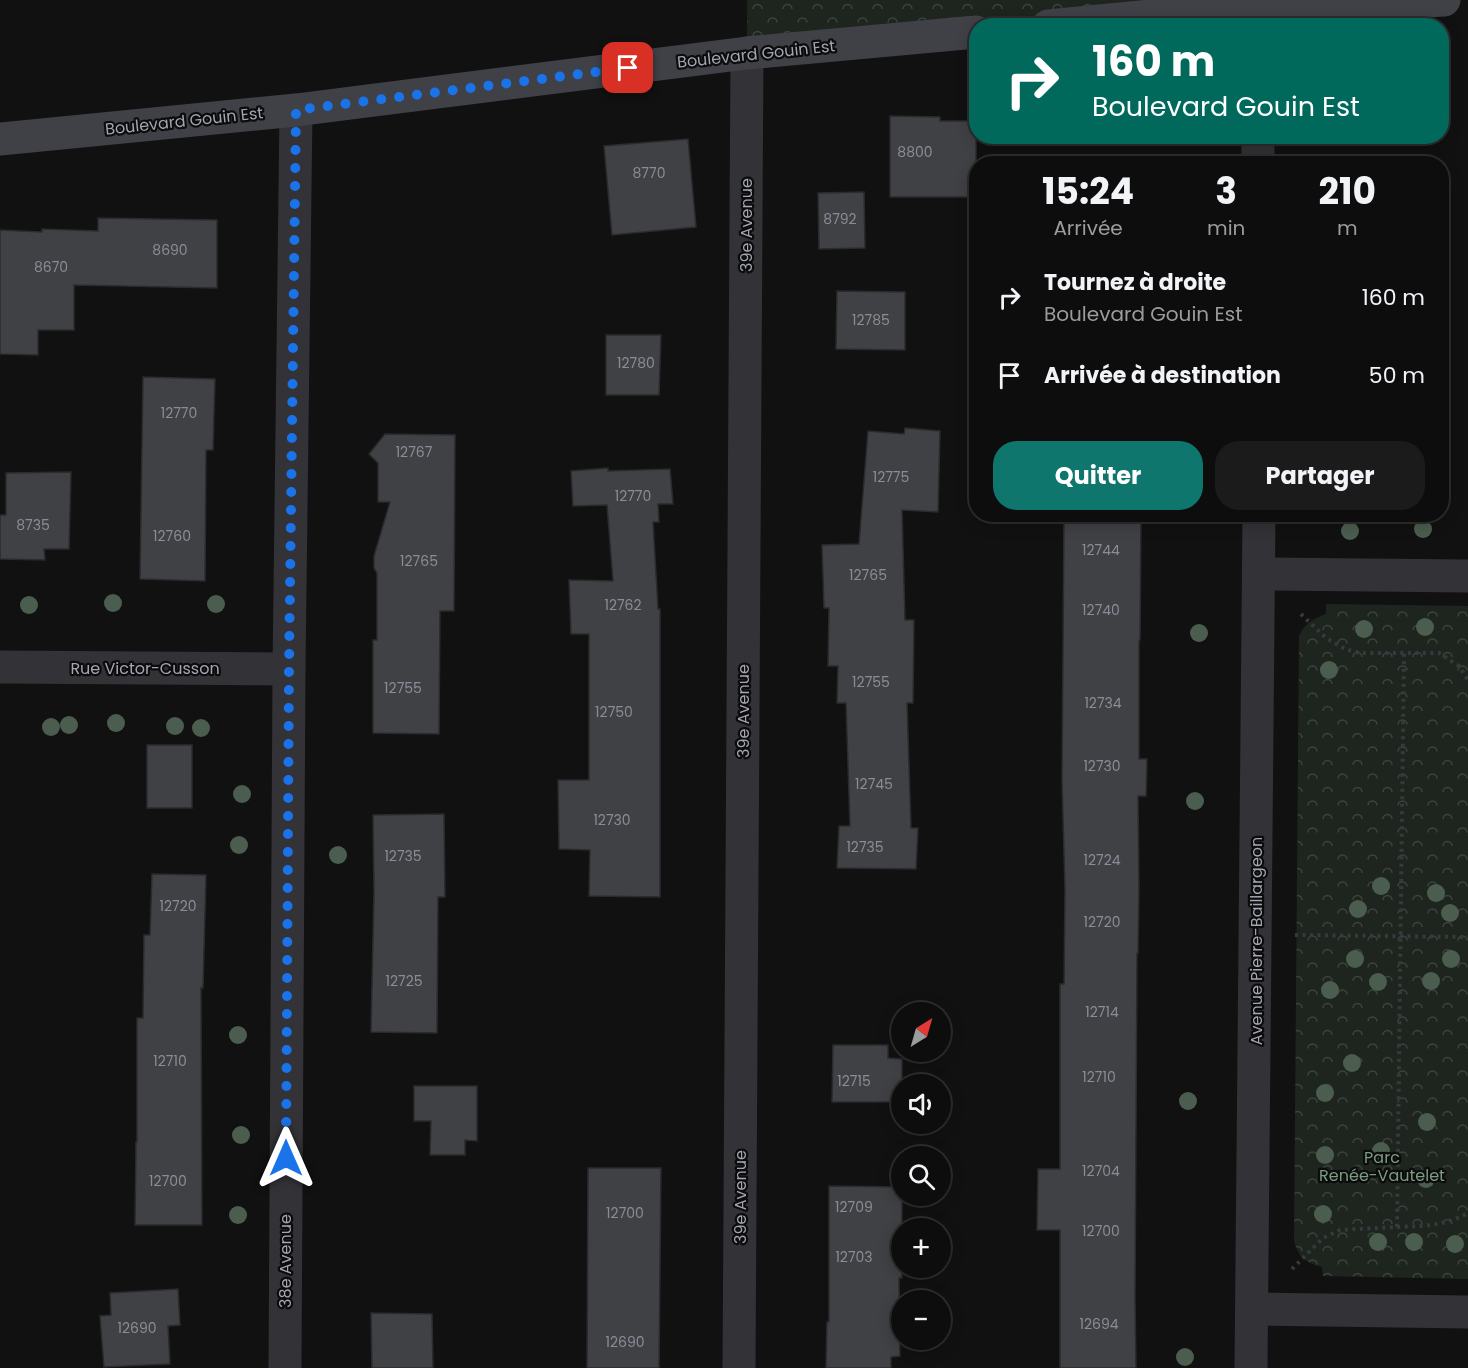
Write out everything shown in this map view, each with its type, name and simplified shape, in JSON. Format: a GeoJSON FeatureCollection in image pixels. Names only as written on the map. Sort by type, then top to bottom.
{"type":"FeatureCollection","features":[{"type":"Feature","properties":{"kind":"street"},"geometry":{"type":"LineString","coordinates":[[1130,18],[1202,11],[1257,18],[1444,0]]}},
{"type":"Feature","properties":{"kind":"street","name":"Boulevard Gouin Est"},"geometry":{"type":"LineString","coordinates":[[0,139],[296,110],[747,53],[969,33]]}},
{"type":"Feature","properties":{"kind":"street","name":"39e Avenue"},"geometry":{"type":"LineString","coordinates":[[739,1368],[747,53]]}},
{"type":"Feature","properties":{"kind":"street","name":"38e Avenue"},"geometry":{"type":"LineString","coordinates":[[285,1368],[289,669],[296,110]]}},
{"type":"Feature","properties":{"kind":"street","name":"Avenue Pierre-Baillargeon"},"geometry":{"type":"LineString","coordinates":[[1251,1368],[1259,522]]}},
{"type":"Feature","properties":{"kind":"street"},"geometry":{"type":"LineString","coordinates":[[1259,574],[1468,576]]}},
{"type":"Feature","properties":{"kind":"street","name":"Rue Victor-Cusson"},"geometry":{"type":"LineString","coordinates":[[0,668],[289,669]]}},
{"type":"Feature","properties":{"kind":"street"},"geometry":{"type":"LineString","coordinates":[[1252,1309],[1468,1312]]}},
{"type":"Feature","properties":{"kind":"path"},"geometry":{"type":"LineString","coordinates":[[1259,574],[1326,638],[1345,649],[1360,652],[1439,653],[1459,666],[1468,681]]}},
{"type":"Feature","properties":{"kind":"path"},"geometry":{"type":"LineString","coordinates":[[1397,1227],[1404,653]]}},
{"type":"Feature","properties":{"kind":"path"},"geometry":{"type":"LineString","coordinates":[[1256,934],[1468,937]]}},
{"type":"Feature","properties":{"kind":"path"},"geometry":{"type":"LineString","coordinates":[[1252,1309],[1323,1238],[1340,1230],[1433,1226],[1455,1220],[1468,1213]]}},
{"type":"Feature","properties":{"kind":"green space"},"geometry":{"type":"Polygon","coordinates":[[[747,0],[1202,0],[1091,18],[969,18],[969,27],[747,53],[747,0]]]}},
{"type":"Feature","properties":{"kind":"green space","name":"Parc Renée-Vautelet"},"geometry":{"type":"Polygon","coordinates":[[[1326,604],[1468,606],[1468,1279],[1323,1276],[1322,1267],[1304,1258],[1298,1252],[1294,1241],[1299,636],[1310,622],[1326,614],[1326,604]]]}},
{"type":"Feature","properties":{"kind":"building"},"geometry":{"type":"Polygon","coordinates":[[[890,116],[940,117],[940,121],[969,121],[969,144],[976,144],[976,156],[969,156],[969,197],[890,197],[890,116]]]}},
{"type":"Feature","properties":{"kind":"building"},"geometry":{"type":"Polygon","coordinates":[[[688,139],[696,227],[612,235],[604,146],[688,139]]]}},
{"type":"Feature","properties":{"kind":"building"},"geometry":{"type":"Polygon","coordinates":[[[864,192],[865,248],[819,249],[818,193],[864,192]]]}},
{"type":"Feature","properties":{"kind":"building"},"geometry":{"type":"Polygon","coordinates":[[[98,218],[217,220],[217,288],[74,285],[74,330],[38,330],[38,355],[0,354],[0,230],[98,231],[98,218]]]}},
{"type":"Feature","properties":{"kind":"building"},"geometry":{"type":"Polygon","coordinates":[[[837,291],[905,292],[905,350],[836,349],[837,291]]]}},
{"type":"Feature","properties":{"kind":"building"},"geometry":{"type":"Polygon","coordinates":[[[606,335],[661,335],[659,395],[606,395],[606,335]]]}},
{"type":"Feature","properties":{"kind":"building"},"geometry":{"type":"Polygon","coordinates":[[[143,377],[215,379],[213,450],[206,450],[205,581],[140,579],[143,377]]]}},
{"type":"Feature","properties":{"kind":"building"},"geometry":{"type":"Polygon","coordinates":[[[905,428],[940,431],[938,512],[902,510],[905,620],[914,620],[913,703],[907,703],[911,828],[918,828],[916,869],[837,868],[839,826],[850,826],[846,703],[837,703],[838,666],[828,666],[829,608],[824,608],[822,545],[859,544],[868,431],[904,434],[905,428]]]}},
{"type":"Feature","properties":{"kind":"building"},"geometry":{"type":"Polygon","coordinates":[[[385,434],[455,435],[454,611],[440,611],[439,734],[373,733],[373,640],[377,640],[377,573],[374,568],[374,556],[390,502],[378,502],[378,463],[369,454],[385,434]]]}},
{"type":"Feature","properties":{"kind":"building"},"geometry":{"type":"Polygon","coordinates":[[[608,468],[608,471],[670,469],[673,504],[658,504],[659,522],[653,522],[658,609],[660,609],[660,897],[589,896],[590,850],[559,849],[558,780],[589,780],[589,634],[571,634],[569,580],[613,581],[607,505],[573,506],[571,471],[608,468]]]}},
{"type":"Feature","properties":{"kind":"building"},"geometry":{"type":"Polygon","coordinates":[[[71,472],[69,549],[44,549],[45,560],[0,559],[0,515],[6,515],[6,473],[71,472]]]}},
{"type":"Feature","properties":{"kind":"building"},"geometry":{"type":"Polygon","coordinates":[[[1064,522],[1141,522],[1139,759],[1147,759],[1146,796],[1138,796],[1136,1368],[1060,1368],[1060,1230],[1037,1230],[1038,1169],[1060,1169],[1060,984],[1064,984],[1065,890],[1062,780],[1064,522]]]}},
{"type":"Feature","properties":{"kind":"building"},"geometry":{"type":"Polygon","coordinates":[[[147,745],[192,745],[192,808],[147,808],[147,745]]]}},
{"type":"Feature","properties":{"kind":"building"},"geometry":{"type":"Polygon","coordinates":[[[444,814],[445,897],[438,897],[437,1033],[371,1032],[373,815],[444,814]]]}},
{"type":"Feature","properties":{"kind":"building"},"geometry":{"type":"Polygon","coordinates":[[[152,874],[206,875],[203,988],[201,988],[202,1225],[135,1225],[137,1018],[143,1018],[144,935],[150,935],[152,874]]]}},
{"type":"Feature","properties":{"kind":"building"},"geometry":{"type":"Polygon","coordinates":[[[833,1045],[888,1045],[888,1058],[891,1058],[891,1062],[902,1062],[902,1074],[891,1074],[891,1102],[832,1102],[833,1045]]]}},
{"type":"Feature","properties":{"kind":"building"},"geometry":{"type":"Polygon","coordinates":[[[414,1086],[477,1086],[477,1141],[465,1140],[465,1155],[430,1155],[431,1121],[414,1121],[414,1086]]]}},
{"type":"Feature","properties":{"kind":"building"},"geometry":{"type":"Polygon","coordinates":[[[588,1168],[661,1168],[659,1368],[587,1368],[588,1168]]]}},
{"type":"Feature","properties":{"kind":"building"},"geometry":{"type":"Polygon","coordinates":[[[829,1186],[891,1187],[891,1206],[902,1206],[902,1218],[891,1218],[891,1278],[899,1278],[899,1290],[891,1290],[891,1350],[900,1350],[900,1356],[891,1357],[891,1368],[826,1368],[827,1322],[829,1322],[829,1186]]]}},
{"type":"Feature","properties":{"kind":"building"},"geometry":{"type":"Polygon","coordinates":[[[178,1289],[180,1325],[168,1326],[170,1364],[104,1367],[100,1316],[111,1315],[110,1293],[178,1289]]]}},
{"type":"Feature","properties":{"kind":"building"},"geometry":{"type":"Polygon","coordinates":[[[371,1313],[432,1314],[433,1368],[372,1368],[371,1313]]]}},
{"type":"Feature","properties":{"kind":"route"},"geometry":{"type":"LineString","coordinates":[[286,1158],[296,110],[628,68]]}}]}
